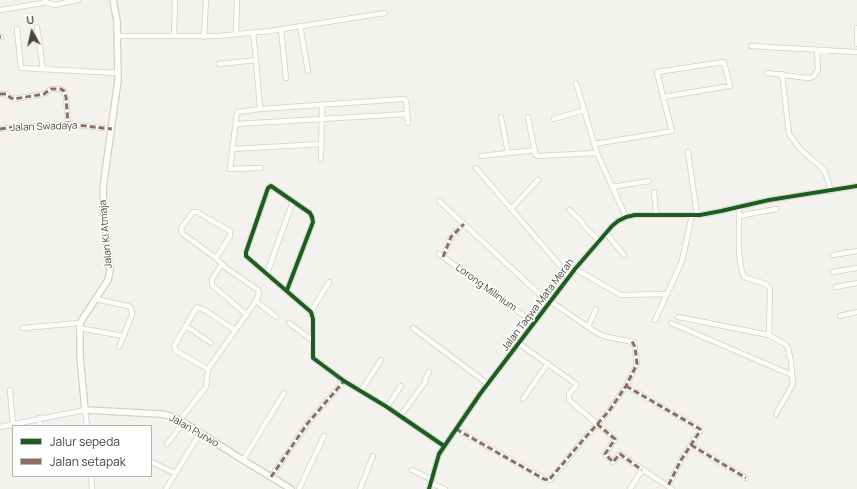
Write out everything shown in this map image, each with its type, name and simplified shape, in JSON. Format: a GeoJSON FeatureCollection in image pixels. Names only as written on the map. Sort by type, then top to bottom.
{"type":"FeatureCollection","features":[{"type":"Feature","properties":{"kind":"street"},"geometry":{"type":"LineString","coordinates":[[0,10],[43,3],[46,1],[54,5],[78,0]]}},
{"type":"Feature","properties":{"kind":"street","name":"Jalan Ki Atmaja"},"geometry":{"type":"LineString","coordinates":[[80,325],[108,280],[110,271],[103,188],[117,93],[118,36],[113,0]]}},
{"type":"Feature","properties":{"kind":"street"},"geometry":{"type":"LineString","coordinates":[[174,36],[175,0]]}},
{"type":"Feature","properties":{"kind":"street"},"geometry":{"type":"LineString","coordinates":[[204,37],[206,0]]}},
{"type":"Feature","properties":{"kind":"street"},"geometry":{"type":"LineString","coordinates":[[236,34],[237,0]]}},
{"type":"Feature","properties":{"kind":"street"},"geometry":{"type":"LineString","coordinates":[[118,36],[204,37],[253,33],[385,13]]}},
{"type":"Feature","properties":{"kind":"street"},"geometry":{"type":"LineString","coordinates":[[300,26],[308,71]]}},
{"type":"Feature","properties":{"kind":"street"},"geometry":{"type":"LineString","coordinates":[[37,27],[42,69]]}},
{"type":"Feature","properties":{"kind":"street"},"geometry":{"type":"LineString","coordinates":[[857,28],[857,44]]}},
{"type":"Feature","properties":{"kind":"street"},"geometry":{"type":"LineString","coordinates":[[17,29],[21,68],[118,73]]}},
{"type":"Feature","properties":{"kind":"street"},"geometry":{"type":"LineString","coordinates":[[281,29],[286,78]]}},
{"type":"Feature","properties":{"kind":"street"},"geometry":{"type":"LineString","coordinates":[[253,33],[260,109]]}},
{"type":"Feature","properties":{"kind":"street"},"geometry":{"type":"LineString","coordinates":[[751,46],[857,52]]}},
{"type":"Feature","properties":{"kind":"street"},"geometry":{"type":"LineString","coordinates":[[768,74],[782,74],[808,78],[813,77],[818,70],[817,50]]}},
{"type":"Feature","properties":{"kind":"street"},"geometry":{"type":"LineString","coordinates":[[219,64],[256,60]]}},
{"type":"Feature","properties":{"kind":"street"},"geometry":{"type":"LineString","coordinates":[[594,144],[672,131],[663,98],[657,72],[724,62],[730,86],[663,98]]}},
{"type":"Feature","properties":{"kind":"street"},"geometry":{"type":"LineString","coordinates":[[782,74],[789,134],[800,150],[821,167],[831,191]]}},
{"type":"Feature","properties":{"kind":"street"},"geometry":{"type":"LineString","coordinates":[[576,83],[597,153],[626,218]]}},
{"type":"Feature","properties":{"kind":"street"},"geometry":{"type":"LineString","coordinates":[[0,94],[7,94],[14,99],[44,94],[51,89],[63,90],[66,97],[68,124]]}},
{"type":"Feature","properties":{"kind":"street"},"geometry":{"type":"LineString","coordinates":[[261,168],[230,169],[237,112],[260,109],[404,99],[406,101],[408,123]]}},
{"type":"Feature","properties":{"kind":"street"},"geometry":{"type":"LineString","coordinates":[[321,159],[322,105]]}},
{"type":"Feature","properties":{"kind":"street"},"geometry":{"type":"LineString","coordinates":[[554,119],[584,110]]}},
{"type":"Feature","properties":{"kind":"street"},"geometry":{"type":"LineString","coordinates":[[236,124],[407,114]]}},
{"type":"Feature","properties":{"kind":"street"},"geometry":{"type":"LineString","coordinates":[[501,117],[508,153]]}},
{"type":"Feature","properties":{"kind":"street"},"geometry":{"type":"LineString","coordinates":[[528,117],[536,156],[597,153]]}},
{"type":"Feature","properties":{"kind":"street","name":"Jalan Swadaya"},"geometry":{"type":"LineString","coordinates":[[0,129],[68,124],[112,130]]}},
{"type":"Feature","properties":{"kind":"street"},"geometry":{"type":"LineString","coordinates":[[233,149],[321,144]]}},
{"type":"Feature","properties":{"kind":"street"},"geometry":{"type":"LineString","coordinates":[[481,156],[535,150]]}},
{"type":"Feature","properties":{"kind":"street"},"geometry":{"type":"LineString","coordinates":[[655,320],[682,261],[695,215],[688,152]]}},
{"type":"Feature","properties":{"kind":"street"},"geometry":{"type":"LineString","coordinates":[[476,168],[569,276]]}},
{"type":"Feature","properties":{"kind":"street"},"geometry":{"type":"LineString","coordinates":[[511,209],[538,180]]}},
{"type":"Feature","properties":{"kind":"street"},"geometry":{"type":"LineString","coordinates":[[612,187],[648,181]]}},
{"type":"Feature","properties":{"kind":"street"},"geometry":{"type":"LineString","coordinates":[[287,290],[312,222],[310,213],[273,186],[268,188],[246,254],[248,258],[312,312]]}},
{"type":"Feature","properties":{"kind":"street","name":"Jalan Taqwa Mata Merah"},"geometry":{"type":"LineString","coordinates":[[429,489],[437,459],[444,446],[518,343],[569,276],[618,221],[634,215],[695,215],[739,208],[769,200],[857,186]]}},
{"type":"Feature","properties":{"kind":"street"},"geometry":{"type":"LineString","coordinates":[[654,192],[656,215]]}},
{"type":"Feature","properties":{"kind":"street"},"geometry":{"type":"LineString","coordinates":[[267,274],[292,201]]}},
{"type":"Feature","properties":{"kind":"street"},"geometry":{"type":"LineString","coordinates":[[439,201],[549,302],[597,333],[607,337],[634,342],[637,364],[626,386],[609,411],[551,479],[547,480],[456,429]]}},
{"type":"Feature","properties":{"kind":"street"},"geometry":{"type":"LineString","coordinates":[[739,208],[739,260],[744,277],[766,284],[770,289],[768,335]]}},
{"type":"Feature","properties":{"kind":"street"},"geometry":{"type":"LineString","coordinates":[[739,216],[776,209]]}},
{"type":"Feature","properties":{"kind":"street"},"geometry":{"type":"LineString","coordinates":[[569,210],[599,241]]}},
{"type":"Feature","properties":{"kind":"street"},"geometry":{"type":"LineString","coordinates":[[167,444],[206,387],[208,370],[247,315],[259,294],[258,290],[222,264],[182,232],[182,227],[193,212],[197,212],[230,231],[230,236],[216,258]]}},
{"type":"Feature","properties":{"kind":"street","name":"Lorong Milinium"},"geometry":{"type":"LineString","coordinates":[[464,224],[452,237],[441,256],[534,323]]}},
{"type":"Feature","properties":{"kind":"street"},"geometry":{"type":"LineString","coordinates":[[606,233],[624,255]]}},
{"type":"Feature","properties":{"kind":"street"},"geometry":{"type":"LineString","coordinates":[[833,255],[857,251]]}},
{"type":"Feature","properties":{"kind":"street"},"geometry":{"type":"LineString","coordinates":[[222,264],[212,279],[212,285],[247,315]]}},
{"type":"Feature","properties":{"kind":"street"},"geometry":{"type":"LineString","coordinates":[[833,272],[857,268]]}},
{"type":"Feature","properties":{"kind":"street"},"geometry":{"type":"LineString","coordinates":[[575,269],[621,295],[666,294]]}},
{"type":"Feature","properties":{"kind":"street"},"geometry":{"type":"LineString","coordinates":[[329,282],[312,312],[312,356],[314,359],[344,381],[387,407],[444,446]]}},
{"type":"Feature","properties":{"kind":"street"},"geometry":{"type":"LineString","coordinates":[[836,287],[857,283]]}},
{"type":"Feature","properties":{"kind":"street"},"geometry":{"type":"LineString","coordinates":[[95,299],[128,306],[131,308],[132,315],[119,347]]}},
{"type":"Feature","properties":{"kind":"street"},"geometry":{"type":"LineString","coordinates":[[256,301],[276,317]]}},
{"type":"Feature","properties":{"kind":"street"},"geometry":{"type":"LineString","coordinates":[[208,370],[175,349],[174,345],[198,307],[235,330]]}},
{"type":"Feature","properties":{"kind":"street"},"geometry":{"type":"LineString","coordinates":[[588,327],[596,309]]}},
{"type":"Feature","properties":{"kind":"street"},"geometry":{"type":"LineString","coordinates":[[840,316],[857,312]]}},
{"type":"Feature","properties":{"kind":"street"},"geometry":{"type":"LineString","coordinates":[[678,317],[768,335],[785,344],[788,348],[791,362],[791,388],[776,414]]}},
{"type":"Feature","properties":{"kind":"street"},"geometry":{"type":"LineString","coordinates":[[289,323],[312,340]]}},
{"type":"Feature","properties":{"kind":"street"},"geometry":{"type":"LineString","coordinates":[[671,323],[792,375]]}},
{"type":"Feature","properties":{"kind":"street"},"geometry":{"type":"LineString","coordinates":[[23,328],[80,325],[124,336]]}},
{"type":"Feature","properties":{"kind":"street"},"geometry":{"type":"LineString","coordinates":[[80,325],[80,358],[87,425]]}},
{"type":"Feature","properties":{"kind":"street"},"geometry":{"type":"LineString","coordinates":[[186,326],[211,343]]}},
{"type":"Feature","properties":{"kind":"street"},"geometry":{"type":"LineString","coordinates":[[413,328],[488,384]]}},
{"type":"Feature","properties":{"kind":"street"},"geometry":{"type":"LineString","coordinates":[[518,343],[576,384],[569,394],[569,400],[615,439],[605,454],[613,462],[620,454],[670,488],[681,460],[700,431],[700,428],[626,386]]}},
{"type":"Feature","properties":{"kind":"street"},"geometry":{"type":"LineString","coordinates":[[361,391],[381,360]]}},
{"type":"Feature","properties":{"kind":"street"},"geometry":{"type":"LineString","coordinates":[[523,398],[548,363]]}},
{"type":"Feature","properties":{"kind":"street"},"geometry":{"type":"LineString","coordinates":[[400,416],[426,381],[425,378],[429,372]]}},
{"type":"Feature","properties":{"kind":"street"},"geometry":{"type":"LineString","coordinates":[[271,477],[307,424],[344,381]]}},
{"type":"Feature","properties":{"kind":"street"},"geometry":{"type":"LineString","coordinates":[[387,407],[401,386]]}},
{"type":"Feature","properties":{"kind":"street"},"geometry":{"type":"LineString","coordinates":[[10,390],[13,425]]}},
{"type":"Feature","properties":{"kind":"street"},"geometry":{"type":"LineString","coordinates":[[243,460],[284,393]]}},
{"type":"Feature","properties":{"kind":"street"},"geometry":{"type":"LineString","coordinates":[[16,425],[40,418],[85,410]]}},
{"type":"Feature","properties":{"kind":"street","name":"Jalan Purwo"},"geometry":{"type":"LineString","coordinates":[[85,410],[161,414],[182,422],[291,489]]}},
{"type":"Feature","properties":{"kind":"street"},"geometry":{"type":"LineString","coordinates":[[40,418],[40,425]]}},
{"type":"Feature","properties":{"kind":"street"},"geometry":{"type":"LineString","coordinates":[[0,427],[12,426]]}},
{"type":"Feature","properties":{"kind":"street"},"geometry":{"type":"LineString","coordinates":[[166,489],[200,433]]}},
{"type":"Feature","properties":{"kind":"street"},"geometry":{"type":"LineString","coordinates":[[299,489],[324,436]]}},
{"type":"Feature","properties":{"kind":"street"},"geometry":{"type":"LineString","coordinates":[[691,445],[746,478]]}},
{"type":"Feature","properties":{"kind":"street"},"geometry":{"type":"LineString","coordinates":[[360,489],[373,456]]}},
{"type":"Feature","properties":{"kind":"street"},"geometry":{"type":"LineString","coordinates":[[152,462],[175,473]]}},
{"type":"Feature","properties":{"kind":"street"},"geometry":{"type":"LineString","coordinates":[[412,470],[445,489]]}},
{"type":"Feature","properties":{"kind":"street"},"geometry":{"type":"LineString","coordinates":[[630,489],[642,470]]}},
{"type":"Feature","properties":{"kind":"street"},"geometry":{"type":"LineString","coordinates":[[91,477],[92,489]]}},
{"type":"Feature","properties":{"kind":"marked path"},"geometry":{"type":"LineString","coordinates":[[0,94],[6,94],[14,99],[44,94],[51,89],[61,89],[64,91],[66,97],[68,124]]}},
{"type":"Feature","properties":{"kind":"marked path"},"geometry":{"type":"LineString","coordinates":[[0,129],[68,124],[112,129]]}},
{"type":"Feature","properties":{"kind":"marked path"},"geometry":{"type":"LineString","coordinates":[[443,257],[451,237],[464,224]]}},
{"type":"Feature","properties":{"kind":"marked path"},"geometry":{"type":"LineString","coordinates":[[456,429],[544,479],[549,480],[609,411],[626,386],[637,364],[635,347],[632,341]]}},
{"type":"Feature","properties":{"kind":"marked path"},"geometry":{"type":"LineString","coordinates":[[271,477],[307,424],[344,381]]}},
{"type":"Feature","properties":{"kind":"marked path"},"geometry":{"type":"LineString","coordinates":[[626,386],[700,429],[681,460],[668,486]]}},
{"type":"Feature","properties":{"kind":"marked path"},"geometry":{"type":"LineString","coordinates":[[597,424],[615,439],[605,454],[613,462],[620,454],[642,470]]}},
{"type":"Feature","properties":{"kind":"marked path"},"geometry":{"type":"LineString","coordinates":[[691,445],[746,478]]}},
{"type":"Feature","properties":{"kind":"cycle path"},"geometry":{"type":"LineString","coordinates":[[287,290],[313,222],[310,213],[271,186],[268,188],[246,252],[246,256],[311,312],[313,319],[313,358],[344,381],[387,407],[444,446]]}},
{"type":"Feature","properties":{"kind":"cycle path"},"geometry":{"type":"LineString","coordinates":[[429,489],[439,454],[480,394],[575,269],[618,221],[635,215],[700,215],[769,200],[857,186]]}}]}
